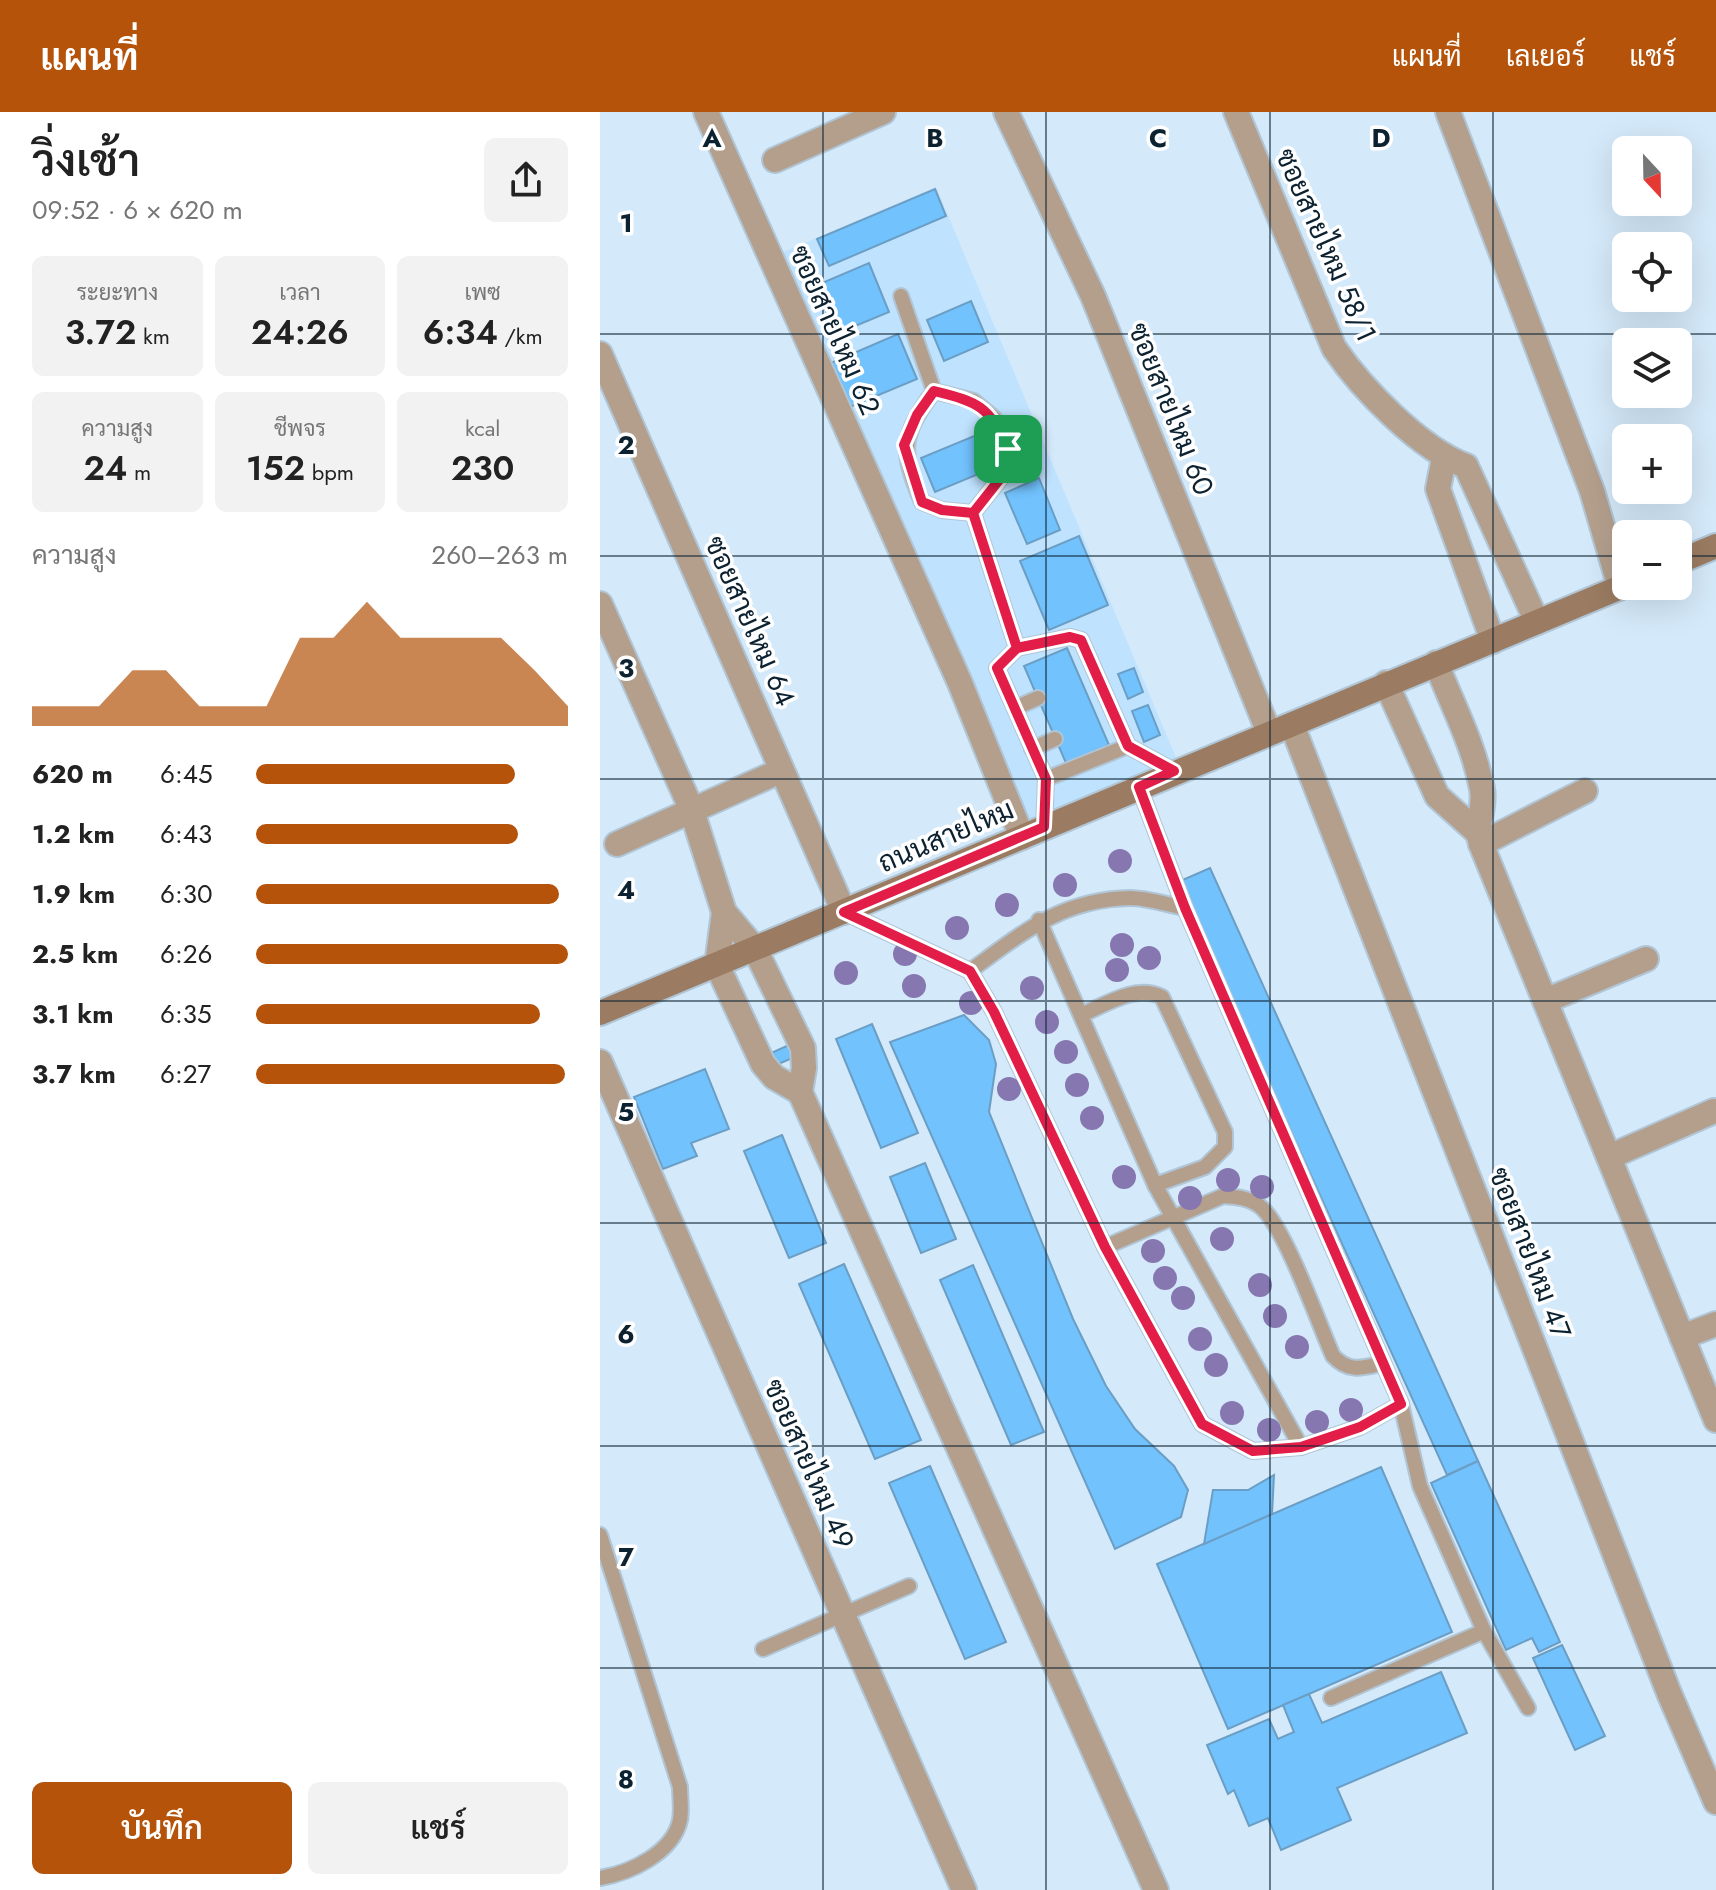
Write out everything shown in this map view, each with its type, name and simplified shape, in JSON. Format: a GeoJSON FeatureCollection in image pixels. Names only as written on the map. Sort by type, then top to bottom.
{"type":"FeatureCollection","features":[{"type":"Feature","properties":{"kind":"main road"},"geometry":{"type":"LineString","coordinates":[[1692,556],[1716,546]]}},
{"type":"Feature","properties":{"kind":"main road","name":"ถนนสายไหม"},"geometry":{"type":"LineString","coordinates":[[601,1013],[1612,591]]}},
{"type":"Feature","properties":{"kind":"street","name":"ซอยสายไหม 62"},"geometry":{"type":"LineString","coordinates":[[706,112],[960,683],[1033,832]]}},
{"type":"Feature","properties":{"kind":"street"},"geometry":{"type":"LineString","coordinates":[[775,160],[883,112]]}},
{"type":"Feature","properties":{"kind":"street","name":"ซอยสายไหม 60"},"geometry":{"type":"LineString","coordinates":[[1006,112],[1093,296],[1280,729]]}},
{"type":"Feature","properties":{"kind":"street","name":"ซอยสายไหม 58/1"},"geometry":{"type":"LineString","coordinates":[[1236,112],[1334,348],[1348,368],[1444,458],[1466,466],[1537,622]]}},
{"type":"Feature","properties":{"kind":"street"},"geometry":{"type":"LineString","coordinates":[[1448,112],[1592,491],[1612,552]]}},
{"type":"Feature","properties":{"kind":"street","name":"ซอยสายไหม 64"},"geometry":{"type":"LineString","coordinates":[[600,354],[844,912]]}},
{"type":"Feature","properties":{"kind":"street"},"geometry":{"type":"LineString","coordinates":[[1444,458],[1438,489],[1493,641]]}},
{"type":"Feature","properties":{"kind":"street"},"geometry":{"type":"LineString","coordinates":[[600,604],[691,808],[724,912],[755,949],[803,1048],[800,1092],[1156,1890]]}},
{"type":"Feature","properties":{"kind":"street"},"geometry":{"type":"LineString","coordinates":[[1436,663],[1477,765],[1483,796],[1479,838]]}},
{"type":"Feature","properties":{"kind":"street"},"geometry":{"type":"LineString","coordinates":[[1386,683],[1437,796],[1479,838],[1716,1420]]}},
{"type":"Feature","properties":{"kind":"street","name":"ซอยสายไหม 47"},"geometry":{"type":"LineString","coordinates":[[1280,729],[1669,1693],[1716,1802]]}},
{"type":"Feature","properties":{"kind":"street"},"geometry":{"type":"LineString","coordinates":[[617,844],[691,808],[769,776]]}},
{"type":"Feature","properties":{"kind":"street"},"geometry":{"type":"LineString","coordinates":[[1479,838],[1585,791]]}},
{"type":"Feature","properties":{"kind":"street"},"geometry":{"type":"LineString","coordinates":[[724,912],[717,965],[763,1064],[774,1077],[800,1092]]}},
{"type":"Feature","properties":{"kind":"street"},"geometry":{"type":"LineString","coordinates":[[1545,1001],[1646,959]]}},
{"type":"Feature","properties":{"kind":"street","name":"ซอยสายไหม 49"},"geometry":{"type":"LineString","coordinates":[[600,1062],[964,1890]]}},
{"type":"Feature","properties":{"kind":"street"},"geometry":{"type":"LineString","coordinates":[[1609,1157],[1714,1111]]}},
{"type":"Feature","properties":{"kind":"street"},"geometry":{"type":"LineString","coordinates":[[1682,1337],[1716,1324]]}},
{"type":"Feature","properties":{"kind":"lane"},"geometry":{"type":"LineString","coordinates":[[901,296],[934,391]]}},
{"type":"Feature","properties":{"kind":"lane"},"geometry":{"type":"LineString","coordinates":[[934,391],[917,415],[904,445],[911,477],[922,502],[942,510],[973,513]]}},
{"type":"Feature","properties":{"kind":"lane"},"geometry":{"type":"LineString","coordinates":[[934,391],[974,401],[994,418],[1008,449],[1007,470],[973,513]]}},
{"type":"Feature","properties":{"kind":"lane"},"geometry":{"type":"LineString","coordinates":[[973,513],[1017,648]]}},
{"type":"Feature","properties":{"kind":"lane"},"geometry":{"type":"LineString","coordinates":[[1033,832],[1046,779],[997,668],[1017,648],[1070,637],[1081,640],[1128,746],[1174,771]]}},
{"type":"Feature","properties":{"kind":"lane"},"geometry":{"type":"LineString","coordinates":[[1081,681],[1096,674]]}},
{"type":"Feature","properties":{"kind":"lane"},"geometry":{"type":"LineString","coordinates":[[1015,708],[1038,698]]}},
{"type":"Feature","properties":{"kind":"lane"},"geometry":{"type":"LineString","coordinates":[[1099,721],[1114,715]]}},
{"type":"Feature","properties":{"kind":"lane"},"geometry":{"type":"LineString","coordinates":[[1032,749],[1055,739]]}},
{"type":"Feature","properties":{"kind":"lane"},"geometry":{"type":"LineString","coordinates":[[1046,779],[1128,746]]}},
{"type":"Feature","properties":{"kind":"lane"},"geometry":{"type":"LineString","coordinates":[[1139,787],[1185,908],[1401,1404],[1420,1486],[1484,1631],[1528,1708]]}},
{"type":"Feature","properties":{"kind":"lane"},"geometry":{"type":"LineString","coordinates":[[970,971],[1039,920],[1089,902],[1133,898],[1185,908]]}},
{"type":"Feature","properties":{"kind":"lane"},"geometry":{"type":"LineString","coordinates":[[844,912],[970,971],[994,1012],[1105,1247],[1202,1424],[1253,1451],[1301,1447],[1360,1427],[1401,1404]]}},
{"type":"Feature","properties":{"kind":"lane"},"geometry":{"type":"LineString","coordinates":[[1039,920],[1155,1185],[1301,1447]]}},
{"type":"Feature","properties":{"kind":"lane"},"geometry":{"type":"LineString","coordinates":[[1081,1015],[1134,992],[1150,991],[1162,997],[1225,1132],[1225,1147],[1215,1160],[1155,1185]]}},
{"type":"Feature","properties":{"kind":"lane"},"geometry":{"type":"LineString","coordinates":[[1105,1247],[1223,1196],[1244,1197],[1263,1209],[1281,1238],[1333,1356],[1342,1365],[1354,1370],[1383,1363]]}},
{"type":"Feature","properties":{"kind":"lane"},"geometry":{"type":"LineString","coordinates":[[600,1535],[680,1787],[680,1822],[660,1852],[614,1876],[600,1878]]}},
{"type":"Feature","properties":{"kind":"lane"},"geometry":{"type":"LineString","coordinates":[[763,1649],[909,1586]]}},
{"type":"Feature","properties":{"kind":"lane"},"geometry":{"type":"LineString","coordinates":[[1331,1698],[1484,1631]]}},
{"type":"Feature","properties":{"kind":"shaded area"},"geometry":{"type":"Polygon","coordinates":[[[936,187],[1182,772],[1022,837],[769,258],[936,187]]]}},
{"type":"Feature","properties":{"kind":"building"},"geometry":{"type":"Polygon","coordinates":[[[935,189],[946,216],[829,266],[817,239],[935,189]]]}},
{"type":"Feature","properties":{"kind":"building"},"geometry":{"type":"Polygon","coordinates":[[[869,263],[889,312],[836,334],[815,286],[869,263]]]}},
{"type":"Feature","properties":{"kind":"building"},"geometry":{"type":"Polygon","coordinates":[[[971,301],[988,342],[944,361],[927,320],[971,301]]]}},
{"type":"Feature","properties":{"kind":"building"},"geometry":{"type":"Polygon","coordinates":[[[898,334],[917,379],[845,409],[826,365],[898,334]]]}},
{"type":"Feature","properties":{"kind":"building"},"geometry":{"type":"Polygon","coordinates":[[[979,434],[993,468],[935,492],[921,458],[979,434]]]}},
{"type":"Feature","properties":{"kind":"building"},"geometry":{"type":"Polygon","coordinates":[[[1039,478],[1060,530],[1027,544],[1005,493],[1039,478]]]}},
{"type":"Feature","properties":{"kind":"building"},"geometry":{"type":"Polygon","coordinates":[[[1079,536],[1108,605],[1049,630],[1020,561],[1079,536]]]}},
{"type":"Feature","properties":{"kind":"building"},"geometry":{"type":"Polygon","coordinates":[[[1067,648],[1109,745],[1066,763],[1024,666],[1067,648]]]}},
{"type":"Feature","properties":{"kind":"building"},"geometry":{"type":"Polygon","coordinates":[[[1134,668],[1143,692],[1128,699],[1118,674],[1134,668]]]}},
{"type":"Feature","properties":{"kind":"building"},"geometry":{"type":"Polygon","coordinates":[[[1148,705],[1160,735],[1144,742],[1132,711],[1148,705]]]}},
{"type":"Feature","properties":{"kind":"building"},"geometry":{"type":"Polygon","coordinates":[[[1210,868],[1478,1461],[1447,1475],[1178,882],[1210,868]]]}},
{"type":"Feature","properties":{"kind":"building"},"geometry":{"type":"Polygon","coordinates":[[[964,1015],[989,1040],[996,1064],[989,1112],[1073,1319],[1106,1386],[1135,1429],[1174,1466],[1188,1490],[1181,1517],[1115,1549],[890,1042],[964,1015]]]}},
{"type":"Feature","properties":{"kind":"building"},"geometry":{"type":"Polygon","coordinates":[[[872,1024],[918,1133],[881,1148],[836,1039],[872,1024]]]}},
{"type":"Feature","properties":{"kind":"building"},"geometry":{"type":"Polygon","coordinates":[[[791,1044],[797,1056],[774,1066],[769,1054],[791,1044]]]}},
{"type":"Feature","properties":{"kind":"building"},"geometry":{"type":"Polygon","coordinates":[[[705,1069],[729,1129],[691,1143],[697,1156],[663,1169],[634,1097],[705,1069]]]}},
{"type":"Feature","properties":{"kind":"building"},"geometry":{"type":"Polygon","coordinates":[[[782,1135],[826,1243],[789,1258],[744,1151],[782,1135]]]}},
{"type":"Feature","properties":{"kind":"building"},"geometry":{"type":"Polygon","coordinates":[[[925,1163],[956,1239],[921,1253],[890,1177],[925,1163]]]}},
{"type":"Feature","properties":{"kind":"building"},"geometry":{"type":"Polygon","coordinates":[[[844,1264],[921,1440],[875,1459],[799,1284],[844,1264]]]}},
{"type":"Feature","properties":{"kind":"building"},"geometry":{"type":"Polygon","coordinates":[[[973,1265],[1044,1432],[1011,1445],[940,1280],[973,1265]]]}},
{"type":"Feature","properties":{"kind":"building"},"geometry":{"type":"Polygon","coordinates":[[[1478,1461],[1560,1642],[1539,1652],[1532,1638],[1506,1650],[1431,1483],[1478,1461]]]}},
{"type":"Feature","properties":{"kind":"building"},"geometry":{"type":"Polygon","coordinates":[[[930,1466],[1006,1642],[965,1659],[889,1483],[930,1466]]]}},
{"type":"Feature","properties":{"kind":"building"},"geometry":{"type":"Polygon","coordinates":[[[1381,1467],[1452,1632],[1228,1729],[1157,1564],[1381,1467]]]}},
{"type":"Feature","properties":{"kind":"building"},"geometry":{"type":"Polygon","coordinates":[[[1274,1475],[1272,1514],[1204,1544],[1213,1490],[1248,1490],[1274,1475]]]}},
{"type":"Feature","properties":{"kind":"building"},"geometry":{"type":"Polygon","coordinates":[[[1562,1645],[1605,1736],[1575,1750],[1533,1658],[1562,1645]]]}},
{"type":"Feature","properties":{"kind":"building"},"geometry":{"type":"Polygon","coordinates":[[[1441,1672],[1467,1733],[1337,1788],[1351,1820],[1281,1850],[1268,1818],[1249,1826],[1234,1790],[1228,1794],[1207,1745],[1269,1719],[1278,1739],[1294,1732],[1283,1705],[1309,1694],[1322,1723],[1441,1672]]]}},
{"type":"Feature","properties":{"kind":"route"},"geometry":{"type":"LineString","coordinates":[[1008,449],[994,418],[974,401],[934,391],[917,415],[904,445],[911,477],[922,502],[942,510],[973,513],[995,580],[1017,648],[1070,637],[1081,640],[1128,746],[1174,771],[1139,787],[1185,908],[1401,1404],[1329,1441],[1253,1451],[1202,1424],[1105,1247],[994,1012],[970,971],[844,912],[1044,827],[1046,779],[997,668],[1017,648],[973,513],[1007,470],[1008,449]]}}]}
